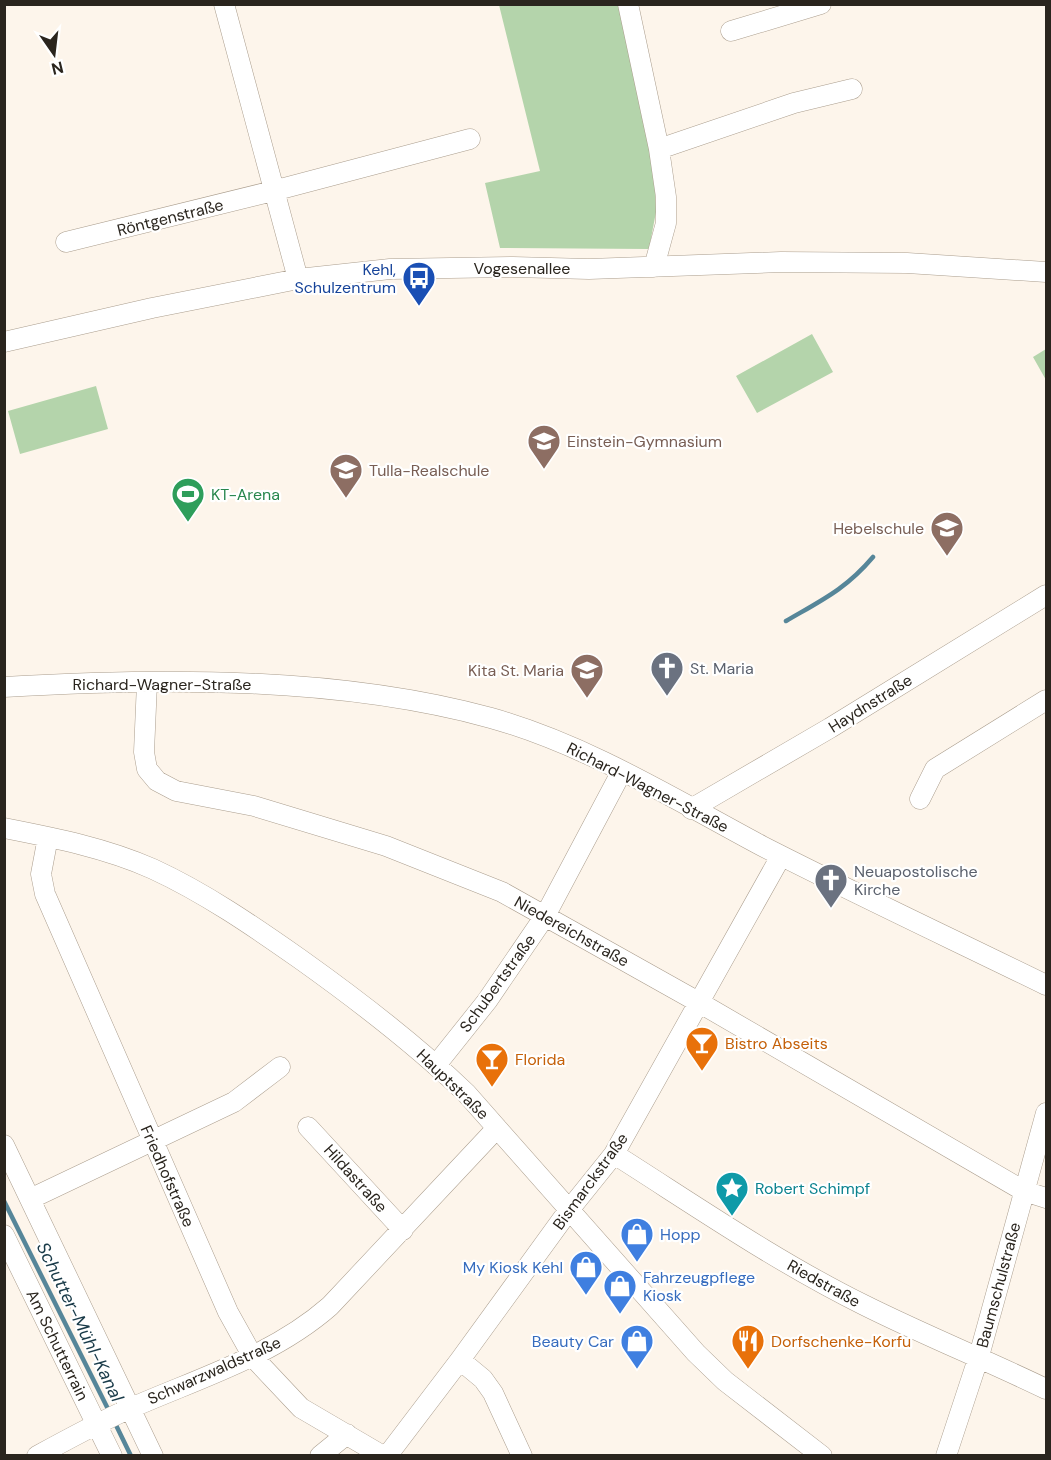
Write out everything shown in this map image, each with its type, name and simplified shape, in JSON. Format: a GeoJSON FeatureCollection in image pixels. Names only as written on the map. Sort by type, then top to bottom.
{"type":"FeatureCollection","features":[{"type":"Feature","properties":{"kind":"street"},"geometry":{"type":"LineString","coordinates":[[224,4],[298,279]]}},
{"type":"Feature","properties":{"kind":"street"},"geometry":{"type":"LineString","coordinates":[[628,4],[660,149],[666,196],[666,223],[654,267]]}},
{"type":"Feature","properties":{"kind":"street"},"geometry":{"type":"LineString","coordinates":[[731,31],[821,4]]}},
{"type":"Feature","properties":{"kind":"street"},"geometry":{"type":"LineString","coordinates":[[660,149],[794,103],[852,89]]}},
{"type":"Feature","properties":{"kind":"street","name":"Röntgenstraße"},"geometry":{"type":"LineString","coordinates":[[66,242],[470,140]]}},
{"type":"Feature","properties":{"kind":"street","name":"Vogesenallee"},"geometry":{"type":"LineString","coordinates":[[4,342],[152,308],[298,279],[390,269],[654,267],[781,262],[907,263],[1047,273]]}},
{"type":"Feature","properties":{"kind":"street","name":"Haydnstraße"},"geometry":{"type":"LineString","coordinates":[[692,809],[830,728],[1047,595]]}},
{"type":"Feature","properties":{"kind":"street","name":"Richard-Wagner-Straße"},"geometry":{"type":"LineString","coordinates":[[4,687],[81,683],[239,683],[331,690],[419,702],[492,719],[585,753],[781,856],[1047,985]]}},
{"type":"Feature","properties":{"kind":"street","name":"Niedereichstraße"},"geometry":{"type":"LineString","coordinates":[[147,683],[144,752],[147,769],[157,782],[176,791],[254,806],[386,846],[502,892],[700,1003],[1024,1191],[1047,1198]]}},
{"type":"Feature","properties":{"kind":"street"},"geometry":{"type":"LineString","coordinates":[[920,799],[935,769],[1047,700]]}},
{"type":"Feature","properties":{"kind":"street","name":"Schubertstraße"},"geometry":{"type":"LineString","coordinates":[[436,1065],[487,1001],[545,916],[622,771]]}},
{"type":"Feature","properties":{"kind":"street","name":"Hauptstraße"},"geometry":{"type":"LineString","coordinates":[[4,828],[88,845],[153,869],[240,916],[369,1008],[466,1093],[724,1381],[822,1455]]}},
{"type":"Feature","properties":{"kind":"street","name":"Friedhofstraße"},"geometry":{"type":"LineString","coordinates":[[48,837],[41,874],[45,894],[228,1312],[253,1357],[301,1408],[385,1455]]}},
{"type":"Feature","properties":{"kind":"street","name":"Bismarckstraße"},"geometry":{"type":"LineString","coordinates":[[385,1455],[460,1360],[569,1210],[614,1154],[781,856]]}},
{"type":"Feature","properties":{"kind":"street"},"geometry":{"type":"LineString","coordinates":[[30,1198],[234,1102],[280,1067]]}},
{"type":"Feature","properties":{"kind":"street","name":"Baumschulstraße"},"geometry":{"type":"LineString","coordinates":[[946,1455],[979,1356],[1047,1113]]}},
{"type":"Feature","properties":{"kind":"street","name":"Hildastraße"},"geometry":{"type":"LineString","coordinates":[[308,1127],[403,1230]]}},
{"type":"Feature","properties":{"kind":"street","name":"Schwarzwaldstraße"},"geometry":{"type":"LineString","coordinates":[[37,1455],[113,1416],[253,1357],[311,1323],[403,1230],[497,1128]]}},
{"type":"Feature","properties":{"kind":"street"},"geometry":{"type":"LineString","coordinates":[[4,1145],[30,1198],[113,1416],[153,1455]]}},
{"type":"Feature","properties":{"kind":"street","name":"Riedstraße"},"geometry":{"type":"LineString","coordinates":[[614,1154],[766,1251],[864,1305],[1047,1389]]}},
{"type":"Feature","properties":{"kind":"street","name":"Am Schutterrain"},"geometry":{"type":"LineString","coordinates":[[4,1235],[113,1416],[112,1455]]}},
{"type":"Feature","properties":{"kind":"street"},"geometry":{"type":"LineString","coordinates":[[460,1360],[483,1379],[493,1393],[522,1455]]}},
{"type":"Feature","properties":{"kind":"street"},"geometry":{"type":"LineString","coordinates":[[320,1455],[347,1434]]}},
{"type":"Feature","properties":{"kind":"green space"},"geometry":{"type":"Polygon","coordinates":[[[499,5],[618,5],[654,163],[656,212],[649,249],[500,248],[485,183],[540,171],[499,5]]]}},
{"type":"Feature","properties":{"kind":"green space"},"geometry":{"type":"Polygon","coordinates":[[[812,334],[833,372],[757,413],[736,376],[812,334]]]}},
{"type":"Feature","properties":{"kind":"green space"},"geometry":{"type":"Polygon","coordinates":[[[1046,349],[1046,380],[1033,357],[1046,349]]]}},
{"type":"Feature","properties":{"kind":"green space"},"geometry":{"type":"Polygon","coordinates":[[[96,386],[108,429],[20,454],[8,411],[96,386]]]}},
{"type":"Feature","properties":{"kind":"waterway"},"geometry":{"type":"LineString","coordinates":[[786,621],[843,586],[873,557]]}},
{"type":"Feature","properties":{"kind":"waterway","name":"Schutter-Mühl-Kanal"},"geometry":{"type":"LineString","coordinates":[[4,1201],[110,1413]]}},
{"type":"Feature","properties":{"kind":"waterway","name":"Schutter-Mühl-Kanal"},"geometry":{"type":"LineString","coordinates":[[114,1421],[131,1456]]}},
{"type":"Feature","properties":{"kind":"place","name":"Kehl, Schulzentrum"},"geometry":{"type":"Point","coordinates":[419,307]}},
{"type":"Feature","properties":{"kind":"place","name":"Einstein-Gymnasium"},"geometry":{"type":"Point","coordinates":[544,470]}},
{"type":"Feature","properties":{"kind":"place","name":"Tulla-Realschule"},"geometry":{"type":"Point","coordinates":[346,499]}},
{"type":"Feature","properties":{"kind":"place","name":"KT-Arena"},"geometry":{"type":"Point","coordinates":[188,523]}},
{"type":"Feature","properties":{"kind":"place","name":"Hebelschule"},"geometry":{"type":"Point","coordinates":[947,557]}},
{"type":"Feature","properties":{"kind":"place","name":"St. Maria"},"geometry":{"type":"Point","coordinates":[667,697]}},
{"type":"Feature","properties":{"kind":"place","name":"Kita St. Maria"},"geometry":{"type":"Point","coordinates":[587,699]}},
{"type":"Feature","properties":{"kind":"place","name":"Neuapostolische Kirche"},"geometry":{"type":"Point","coordinates":[831,909]}},
{"type":"Feature","properties":{"kind":"place","name":"Bistro Abseits"},"geometry":{"type":"Point","coordinates":[702,1072]}},
{"type":"Feature","properties":{"kind":"place","name":"Florida"},"geometry":{"type":"Point","coordinates":[492,1088]}},
{"type":"Feature","properties":{"kind":"place","name":"Robert Schimpf"},"geometry":{"type":"Point","coordinates":[732,1217]}},
{"type":"Feature","properties":{"kind":"place","name":"Hopp"},"geometry":{"type":"Point","coordinates":[637,1263]}},
{"type":"Feature","properties":{"kind":"place","name":"My Kiosk Kehl"},"geometry":{"type":"Point","coordinates":[586,1296]}},
{"type":"Feature","properties":{"kind":"place","name":"Fahrzeugpflege Kiosk"},"geometry":{"type":"Point","coordinates":[620,1315]}},
{"type":"Feature","properties":{"kind":"place","name":"Beauty Car"},"geometry":{"type":"Point","coordinates":[637,1370]}},
{"type":"Feature","properties":{"kind":"place","name":"Dorfschenke-Korfu"},"geometry":{"type":"Point","coordinates":[748,1370]}}]}
